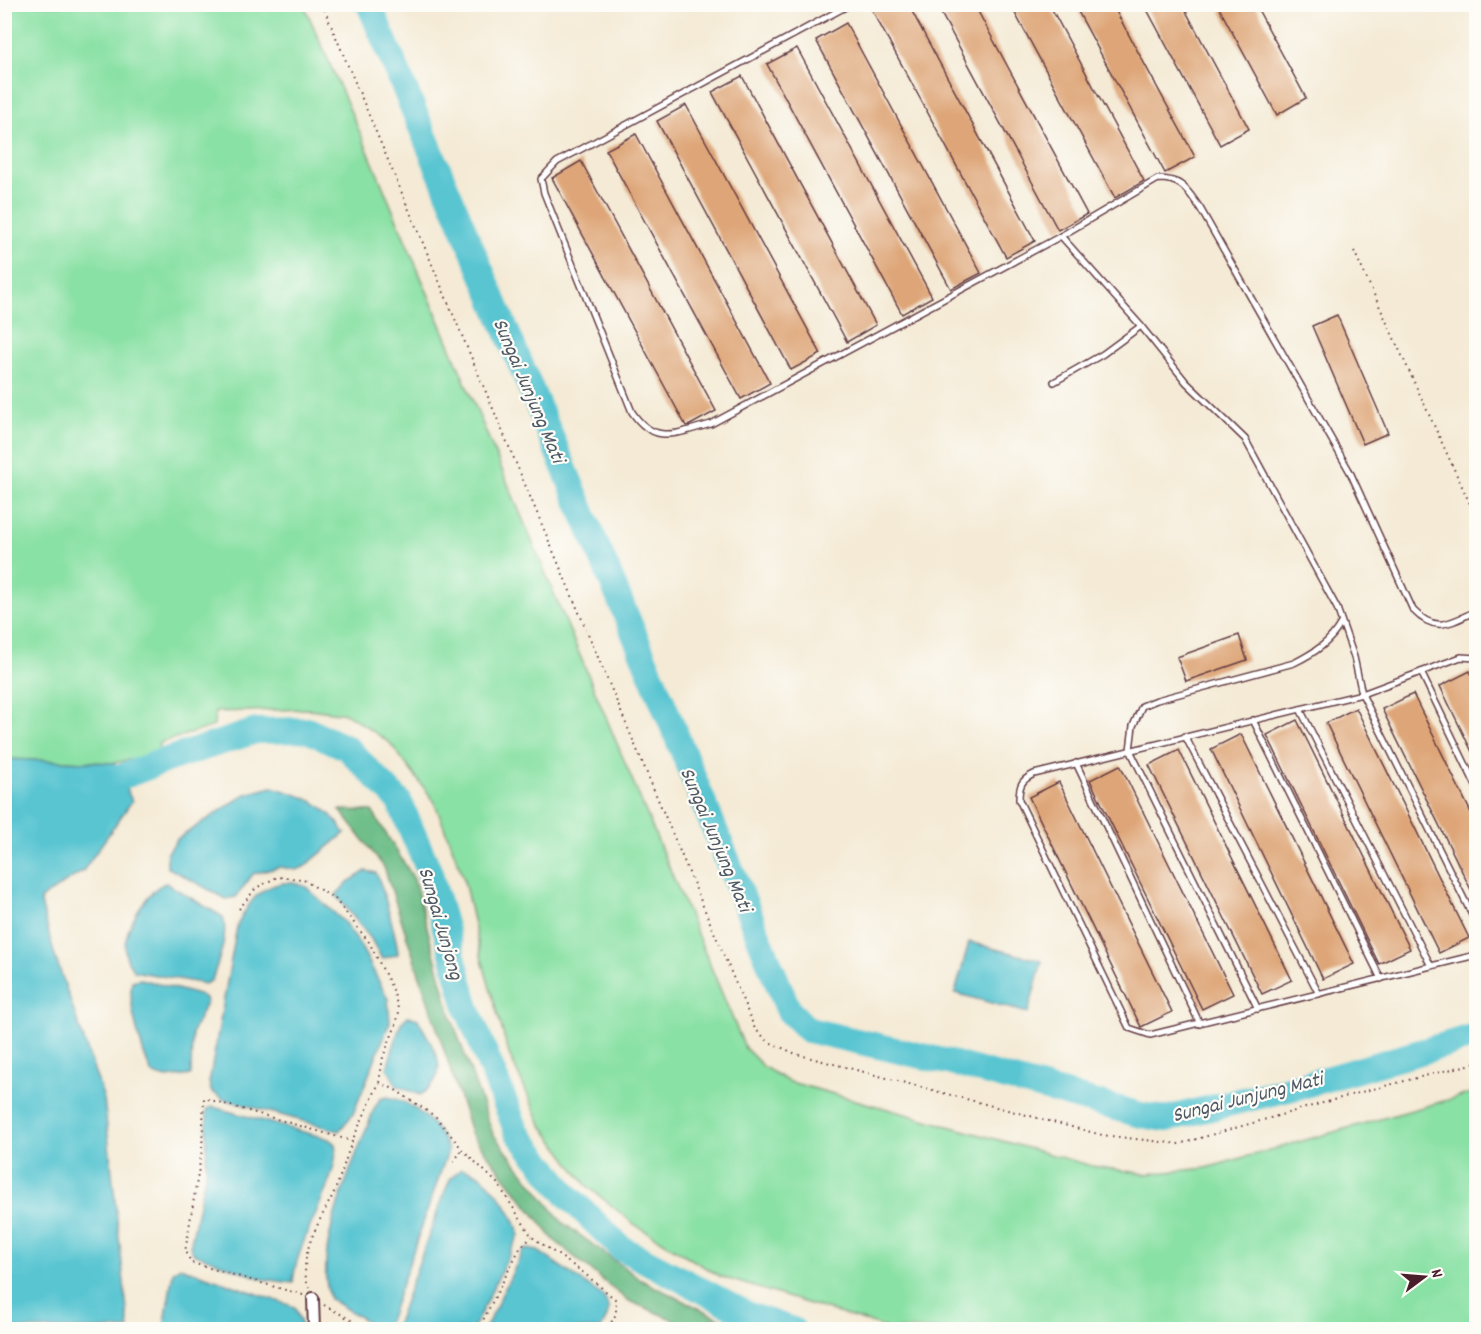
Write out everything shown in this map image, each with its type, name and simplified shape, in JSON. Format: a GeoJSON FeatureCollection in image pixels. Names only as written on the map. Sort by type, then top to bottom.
{"type":"FeatureCollection","features":[{"type":"Feature","properties":{"kind":"street"},"geometry":{"type":"LineString","coordinates":[[313,1298],[314,1329]]}},
{"type":"Feature","properties":{"kind":"lane"},"geometry":{"type":"LineString","coordinates":[[851,4],[557,162],[541,180],[544,193],[632,412],[642,427],[653,434],[669,435],[711,424],[1061,236],[1158,179],[1172,179],[1185,187],[1230,259],[1350,472],[1413,610],[1424,622],[1436,625],[1449,624],[1476,611]]}},
{"type":"Feature","properties":{"kind":"lane"},"geometry":{"type":"LineString","coordinates":[[1061,236],[1141,326],[1186,382],[1245,439],[1337,608],[1354,657],[1362,694],[1476,923]]}},
{"type":"Feature","properties":{"kind":"lane"},"geometry":{"type":"LineString","coordinates":[[1054,382],[1103,354],[1141,326]]}},
{"type":"Feature","properties":{"kind":"lane"},"geometry":{"type":"LineString","coordinates":[[1258,1009],[1130,750],[1133,726],[1142,706],[1157,700],[1294,663],[1323,646],[1334,635],[1341,623]]}},
{"type":"Feature","properties":{"kind":"lane"},"geometry":{"type":"LineString","coordinates":[[1476,658],[1461,657],[1362,694],[1076,763],[1024,778],[1019,788],[1019,800],[1129,1028],[1150,1035],[1476,955]]}},
{"type":"Feature","properties":{"kind":"lane"},"geometry":{"type":"LineString","coordinates":[[1421,672],[1476,786]]}},
{"type":"Feature","properties":{"kind":"lane"},"geometry":{"type":"LineString","coordinates":[[1300,709],[1431,966]]}},
{"type":"Feature","properties":{"kind":"lane"},"geometry":{"type":"LineString","coordinates":[[1253,720],[1381,979]]}},
{"type":"Feature","properties":{"kind":"lane"},"geometry":{"type":"LineString","coordinates":[[1185,736],[1319,994]]}},
{"type":"Feature","properties":{"kind":"lane"},"geometry":{"type":"LineString","coordinates":[[1076,763],[1200,1024]]}},
{"type":"Feature","properties":{"kind":"path"},"geometry":{"type":"LineString","coordinates":[[322,4],[754,1029],[769,1042],[796,1054],[1102,1135],[1167,1144],[1179,1144],[1217,1131],[1476,1063]]}},
{"type":"Feature","properties":{"kind":"path"},"geometry":{"type":"LineString","coordinates":[[1354,251],[1476,517]]}},
{"type":"Feature","properties":{"kind":"path"},"geometry":{"type":"LineString","coordinates":[[239,909],[256,888],[277,877],[302,879],[335,898],[369,942],[393,990],[399,1012],[384,1057],[379,1083],[352,1142],[335,1190],[310,1239],[306,1266],[307,1283],[313,1298]]}},
{"type":"Feature","properties":{"kind":"path"},"geometry":{"type":"LineString","coordinates":[[379,1083],[394,1089],[436,1117],[462,1149],[498,1184],[532,1237],[616,1300],[616,1314],[607,1329]]}},
{"type":"Feature","properties":{"kind":"path"},"geometry":{"type":"LineString","coordinates":[[352,1142],[204,1098],[202,1150],[185,1252],[192,1263],[313,1298],[369,1329]]}},
{"type":"Feature","properties":{"kind":"path"},"geometry":{"type":"LineString","coordinates":[[454,1162],[462,1149]]}},
{"type":"Feature","properties":{"kind":"path"},"geometry":{"type":"LineString","coordinates":[[478,1329],[520,1248],[532,1237]]}},
{"type":"Feature","properties":{"kind":"green space"},"geometry":{"type":"Polygon","coordinates":[[[5,5],[304,5],[365,144],[745,1048],[764,1067],[787,1081],[1092,1166],[1146,1174],[1206,1168],[1476,1092],[1476,1326],[1466,1330],[890,1329],[719,1276],[634,1224],[586,1185],[541,1124],[509,1054],[482,960],[463,876],[434,801],[390,743],[347,714],[309,709],[215,712],[214,726],[159,743],[158,754],[114,763],[5,759],[5,5]]]}},
{"type":"Feature","properties":{"kind":"green space"},"geometry":{"type":"Polygon","coordinates":[[[340,810],[372,811],[414,879],[451,1016],[493,1134],[562,1222],[643,1281],[742,1329],[695,1329],[627,1300],[554,1240],[472,1135],[384,867],[340,810]]]}},
{"type":"Feature","properties":{"kind":"water"},"geometry":{"type":"Polygon","coordinates":[[[5,759],[114,763],[132,801],[83,871],[40,899],[54,953],[104,1099],[129,1329],[5,1329],[5,759]]]}},
{"type":"Feature","properties":{"kind":"water"},"geometry":{"type":"Polygon","coordinates":[[[272,787],[314,802],[330,814],[345,833],[304,867],[296,870],[280,867],[253,874],[236,897],[226,899],[167,867],[167,854],[177,839],[246,794],[272,787]]]}},
{"type":"Feature","properties":{"kind":"water"},"geometry":{"type":"Polygon","coordinates":[[[366,871],[376,873],[379,879],[397,948],[398,954],[382,959],[371,939],[336,895],[348,882],[366,871]]]}},
{"type":"Feature","properties":{"kind":"water"},"geometry":{"type":"Polygon","coordinates":[[[292,882],[306,887],[344,922],[360,945],[388,999],[390,1022],[353,1114],[339,1131],[223,1099],[211,1091],[209,1083],[237,926],[252,901],[264,890],[281,883],[292,882]]]}},
{"type":"Feature","properties":{"kind":"water"},"geometry":{"type":"Polygon","coordinates":[[[166,883],[223,917],[225,932],[222,948],[212,980],[205,984],[134,971],[127,958],[125,949],[128,931],[138,911],[159,886],[166,883]]]}},
{"type":"Feature","properties":{"kind":"water"},"geometry":{"type":"Polygon","coordinates":[[[969,942],[1042,961],[1028,1013],[955,993],[969,942]]]}},
{"type":"Feature","properties":{"kind":"water"},"geometry":{"type":"Polygon","coordinates":[[[141,979],[202,996],[207,1001],[192,1033],[191,1075],[167,1078],[152,1074],[133,1015],[132,981],[141,979]]]}},
{"type":"Feature","properties":{"kind":"water"},"geometry":{"type":"Polygon","coordinates":[[[408,1016],[418,1019],[438,1059],[437,1077],[431,1086],[420,1095],[397,1086],[387,1068],[401,1023],[408,1016]]]}},
{"type":"Feature","properties":{"kind":"water"},"geometry":{"type":"Polygon","coordinates":[[[387,1097],[406,1103],[424,1116],[439,1133],[448,1151],[389,1321],[379,1329],[330,1299],[326,1278],[331,1229],[338,1204],[374,1109],[380,1099],[387,1097]]]}},
{"type":"Feature","properties":{"kind":"water"},"geometry":{"type":"Polygon","coordinates":[[[213,1107],[329,1139],[335,1144],[332,1174],[301,1248],[293,1283],[262,1279],[193,1253],[190,1247],[206,1171],[207,1109],[213,1107]]]}},
{"type":"Feature","properties":{"kind":"water"},"geometry":{"type":"Polygon","coordinates":[[[461,1169],[480,1176],[498,1194],[512,1215],[519,1235],[473,1329],[397,1329],[397,1323],[445,1191],[451,1178],[461,1169]]]}},
{"type":"Feature","properties":{"kind":"water"},"geometry":{"type":"Polygon","coordinates":[[[528,1249],[538,1251],[603,1296],[608,1313],[601,1329],[485,1329],[523,1251],[528,1249]]]}},
{"type":"Feature","properties":{"kind":"water"},"geometry":{"type":"Polygon","coordinates":[[[180,1267],[295,1307],[303,1329],[164,1329],[173,1272],[180,1267]]]}},
{"type":"Feature","properties":{"kind":"building"},"geometry":{"type":"Polygon","coordinates":[[[878,4],[908,4],[1035,241],[1006,257],[871,8],[878,4]]]}},
{"type":"Feature","properties":{"kind":"building"},"geometry":{"type":"Polygon","coordinates":[[[936,4],[974,4],[1087,214],[1058,230],[936,4]]]}},
{"type":"Feature","properties":{"kind":"building"},"geometry":{"type":"Polygon","coordinates":[[[1010,4],[1049,4],[1144,181],[1115,198],[1010,4]]]}},
{"type":"Feature","properties":{"kind":"building"},"geometry":{"type":"Polygon","coordinates":[[[1074,4],[1112,4],[1195,157],[1165,173],[1074,4]]]}},
{"type":"Feature","properties":{"kind":"building"},"geometry":{"type":"Polygon","coordinates":[[[1144,4],[1182,4],[1249,129],[1220,145],[1144,4]]]}},
{"type":"Feature","properties":{"kind":"building"},"geometry":{"type":"Polygon","coordinates":[[[1217,4],[1255,4],[1306,98],[1277,115],[1217,4]]]}},
{"type":"Feature","properties":{"kind":"building"},"geometry":{"type":"Polygon","coordinates":[[[846,23],[981,273],[951,289],[816,40],[846,23]]]}},
{"type":"Feature","properties":{"kind":"building"},"geometry":{"type":"Polygon","coordinates":[[[797,48],[932,297],[902,314],[767,64],[797,48]]]}},
{"type":"Feature","properties":{"kind":"building"},"geometry":{"type":"Polygon","coordinates":[[[742,76],[876,325],[847,342],[712,92],[742,76]]]}},
{"type":"Feature","properties":{"kind":"building"},"geometry":{"type":"Polygon","coordinates":[[[686,105],[821,354],[791,370],[657,121],[686,105]]]}},
{"type":"Feature","properties":{"kind":"building"},"geometry":{"type":"Polygon","coordinates":[[[636,134],[770,383],[741,399],[606,150],[636,134]]]}},
{"type":"Feature","properties":{"kind":"building"},"geometry":{"type":"Polygon","coordinates":[[[581,161],[716,411],[690,425],[686,426],[552,178],[581,161]]]}},
{"type":"Feature","properties":{"kind":"building"},"geometry":{"type":"Polygon","coordinates":[[[1337,315],[1388,433],[1363,444],[1312,326],[1337,315]]]}},
{"type":"Feature","properties":{"kind":"building"},"geometry":{"type":"Polygon","coordinates":[[[1239,635],[1247,660],[1186,681],[1177,657],[1239,635]]]}},
{"type":"Feature","properties":{"kind":"building"},"geometry":{"type":"Polygon","coordinates":[[[1470,671],[1476,684],[1476,760],[1440,686],[1470,671]]]}},
{"type":"Feature","properties":{"kind":"building"},"geometry":{"type":"Polygon","coordinates":[[[1413,694],[1476,823],[1476,900],[1382,709],[1413,694]]]}},
{"type":"Feature","properties":{"kind":"building"},"geometry":{"type":"Polygon","coordinates":[[[1356,708],[1469,938],[1439,953],[1326,723],[1356,708]]]}},
{"type":"Feature","properties":{"kind":"building"},"geometry":{"type":"Polygon","coordinates":[[[1297,720],[1410,949],[1379,964],[1267,735],[1297,720]]]}},
{"type":"Feature","properties":{"kind":"building"},"geometry":{"type":"Polygon","coordinates":[[[1241,734],[1354,964],[1323,979],[1211,749],[1241,734]]]}},
{"type":"Feature","properties":{"kind":"building"},"geometry":{"type":"Polygon","coordinates":[[[1179,750],[1292,980],[1262,994],[1149,765],[1179,750]]]}},
{"type":"Feature","properties":{"kind":"building"},"geometry":{"type":"Polygon","coordinates":[[[1120,765],[1233,994],[1202,1009],[1090,780],[1120,765]]]}},
{"type":"Feature","properties":{"kind":"building"},"geometry":{"type":"Polygon","coordinates":[[[1059,782],[1172,1012],[1141,1027],[1029,797],[1059,782]]]}},
{"type":"Feature","properties":{"kind":"waterway","name":"Sungai Junjung Mati"},"geometry":{"type":"LineString","coordinates":[[369,4],[663,703],[789,1011],[808,1030],[948,1062],[1141,1115],[1166,1119],[1305,1085],[1476,1036]]}},
{"type":"Feature","properties":{"kind":"waterway","name":"Sungai Junjong"},"geometry":{"type":"LineString","coordinates":[[87,790],[166,760],[256,731],[307,730],[347,748],[399,801],[430,873],[467,1008],[517,1132],[566,1194],[621,1248],[749,1315],[793,1330]]}}]}
